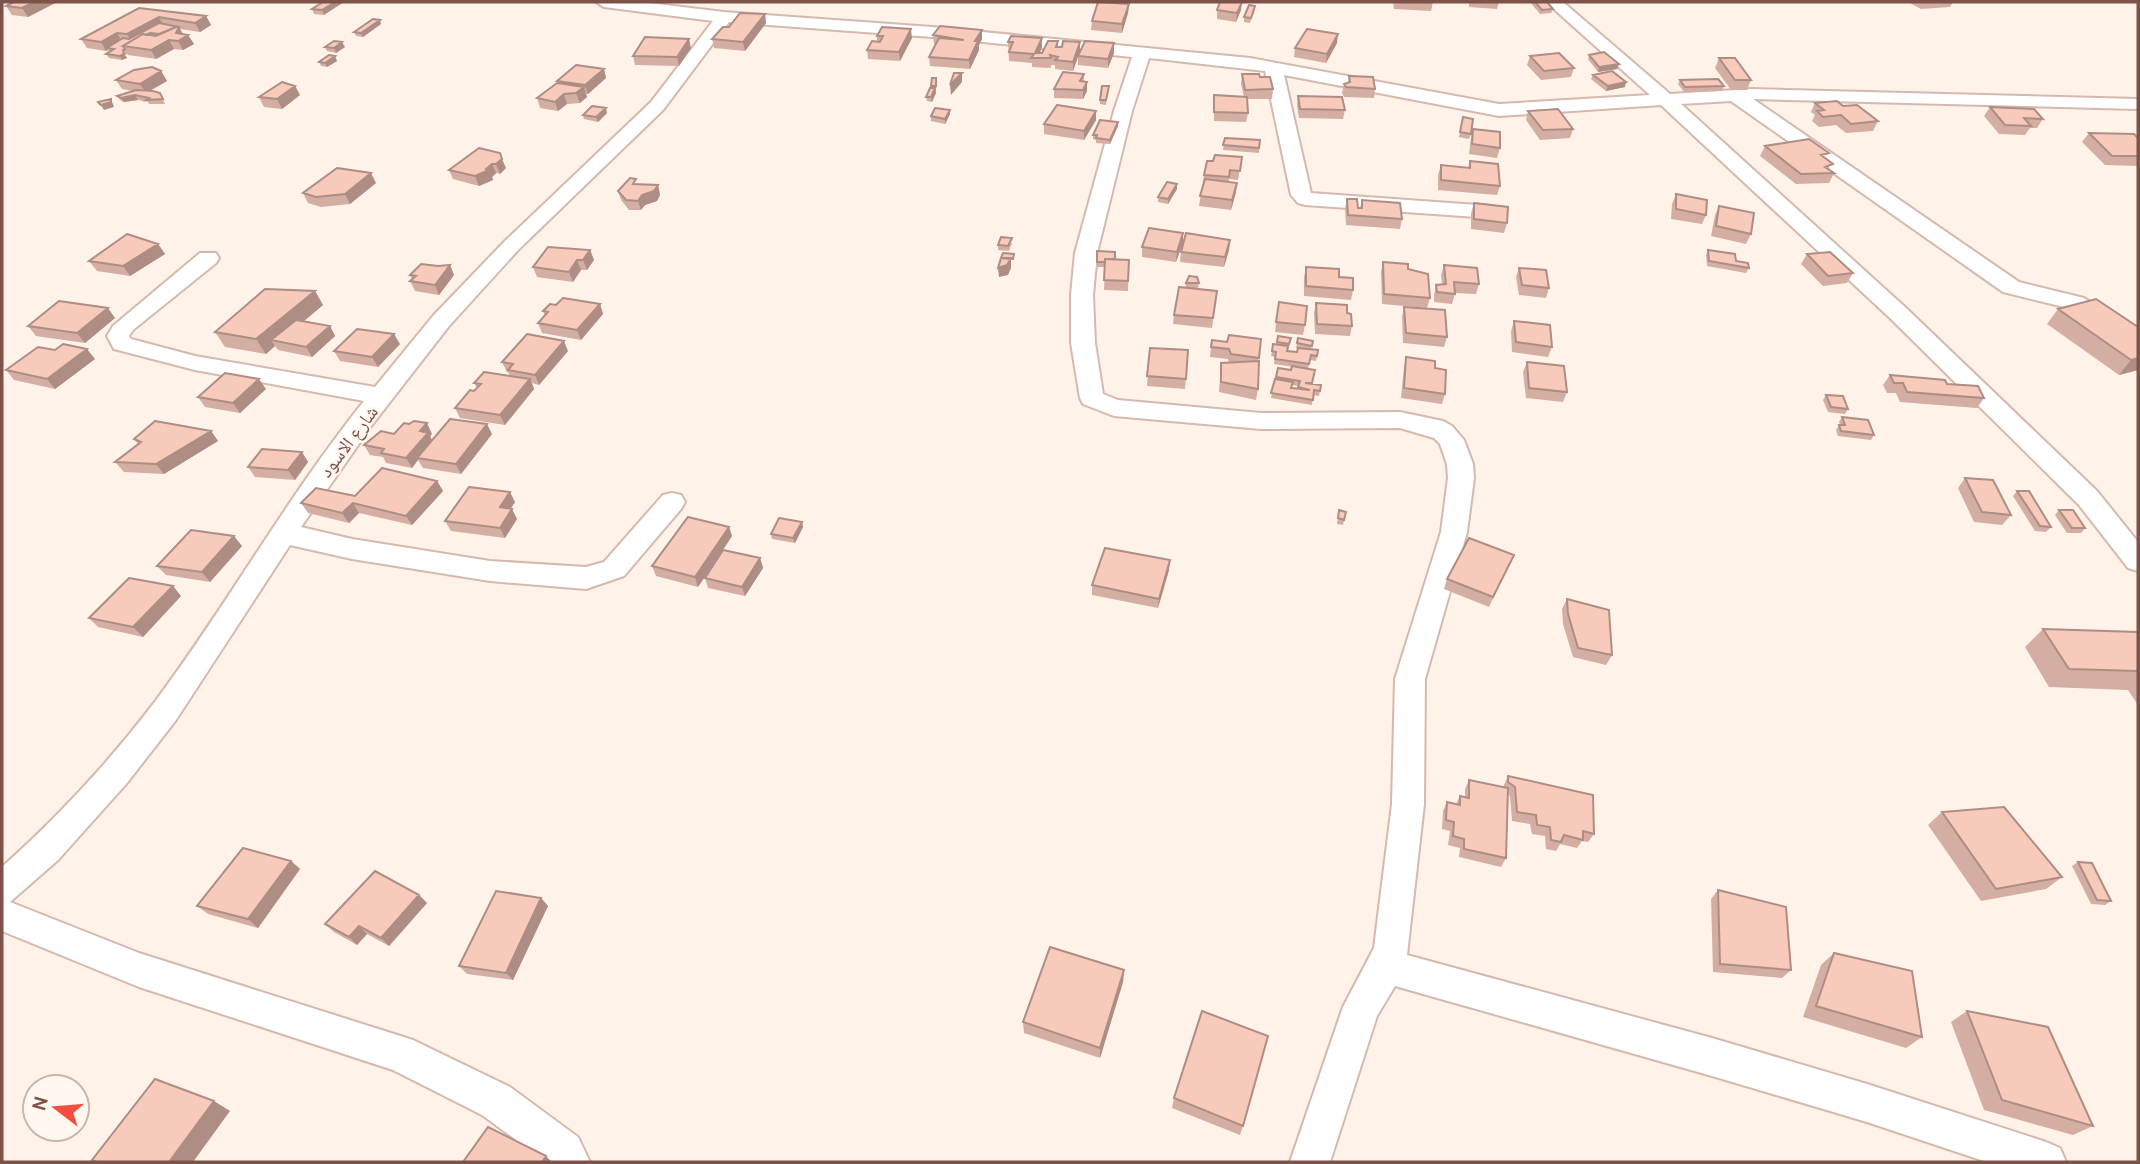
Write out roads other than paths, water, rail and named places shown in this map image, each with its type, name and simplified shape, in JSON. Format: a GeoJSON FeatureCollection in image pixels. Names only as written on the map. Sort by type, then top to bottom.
{"type":"FeatureCollection","features":[{"type":"Feature","properties":{"kind":"street"},"geometry":{"type":"LineString","coordinates":[[604,2],[724,17],[932,32],[1273,66],[1499,110],[1735,95],[2138,104]]}},
{"type":"Feature","properties":{"kind":"street"},"geometry":{"type":"LineString","coordinates":[[1554,2],[1664,98],[1898,313],[2088,498],[2138,561]]}},
{"type":"Feature","properties":{"kind":"street","name":"شارع الاسود"},"geometry":{"type":"LineString","coordinates":[[2,888],[46,849],[116,773],[165,711],[282,533],[382,396],[476,281],[657,106],[724,17]]}},
{"type":"Feature","properties":{"kind":"street"},"geometry":{"type":"LineString","coordinates":[[1142,54],[1122,111],[1086,253],[1082,295],[1083,343],[1092,398],[1114,408],[1261,421],[1378,419],[1423,424],[1434,426],[1451,440],[1460,464],[1461,478],[1454,532],[1431,601],[1410,679],[1408,804],[1392,948],[1385,966],[1361,1007],[1310,1162]]}},
{"type":"Feature","properties":{"kind":"street"},"geometry":{"type":"LineString","coordinates":[[1273,66],[1301,195],[1305,199],[1491,212]]}},
{"type":"Feature","properties":{"kind":"street"},"geometry":{"type":"LineString","coordinates":[[1735,95],[2011,287],[2076,303],[2138,344]]}},
{"type":"Feature","properties":{"kind":"street"},"geometry":{"type":"LineString","coordinates":[[208,258],[124,326],[118,335],[122,344],[195,363],[382,396]]}},
{"type":"Feature","properties":{"kind":"street"},"geometry":{"type":"LineString","coordinates":[[282,533],[352,550],[490,571],[586,578],[614,569],[672,502]]}},
{"type":"Feature","properties":{"kind":"street"},"geometry":{"type":"LineString","coordinates":[[2,915],[139,970],[400,1054],[496,1101],[564,1151],[570,1162]]}},
{"type":"Feature","properties":{"kind":"street"},"geometry":{"type":"LineString","coordinates":[[1385,966],[1686,1049],[1867,1103],[2046,1162]]}}]}
